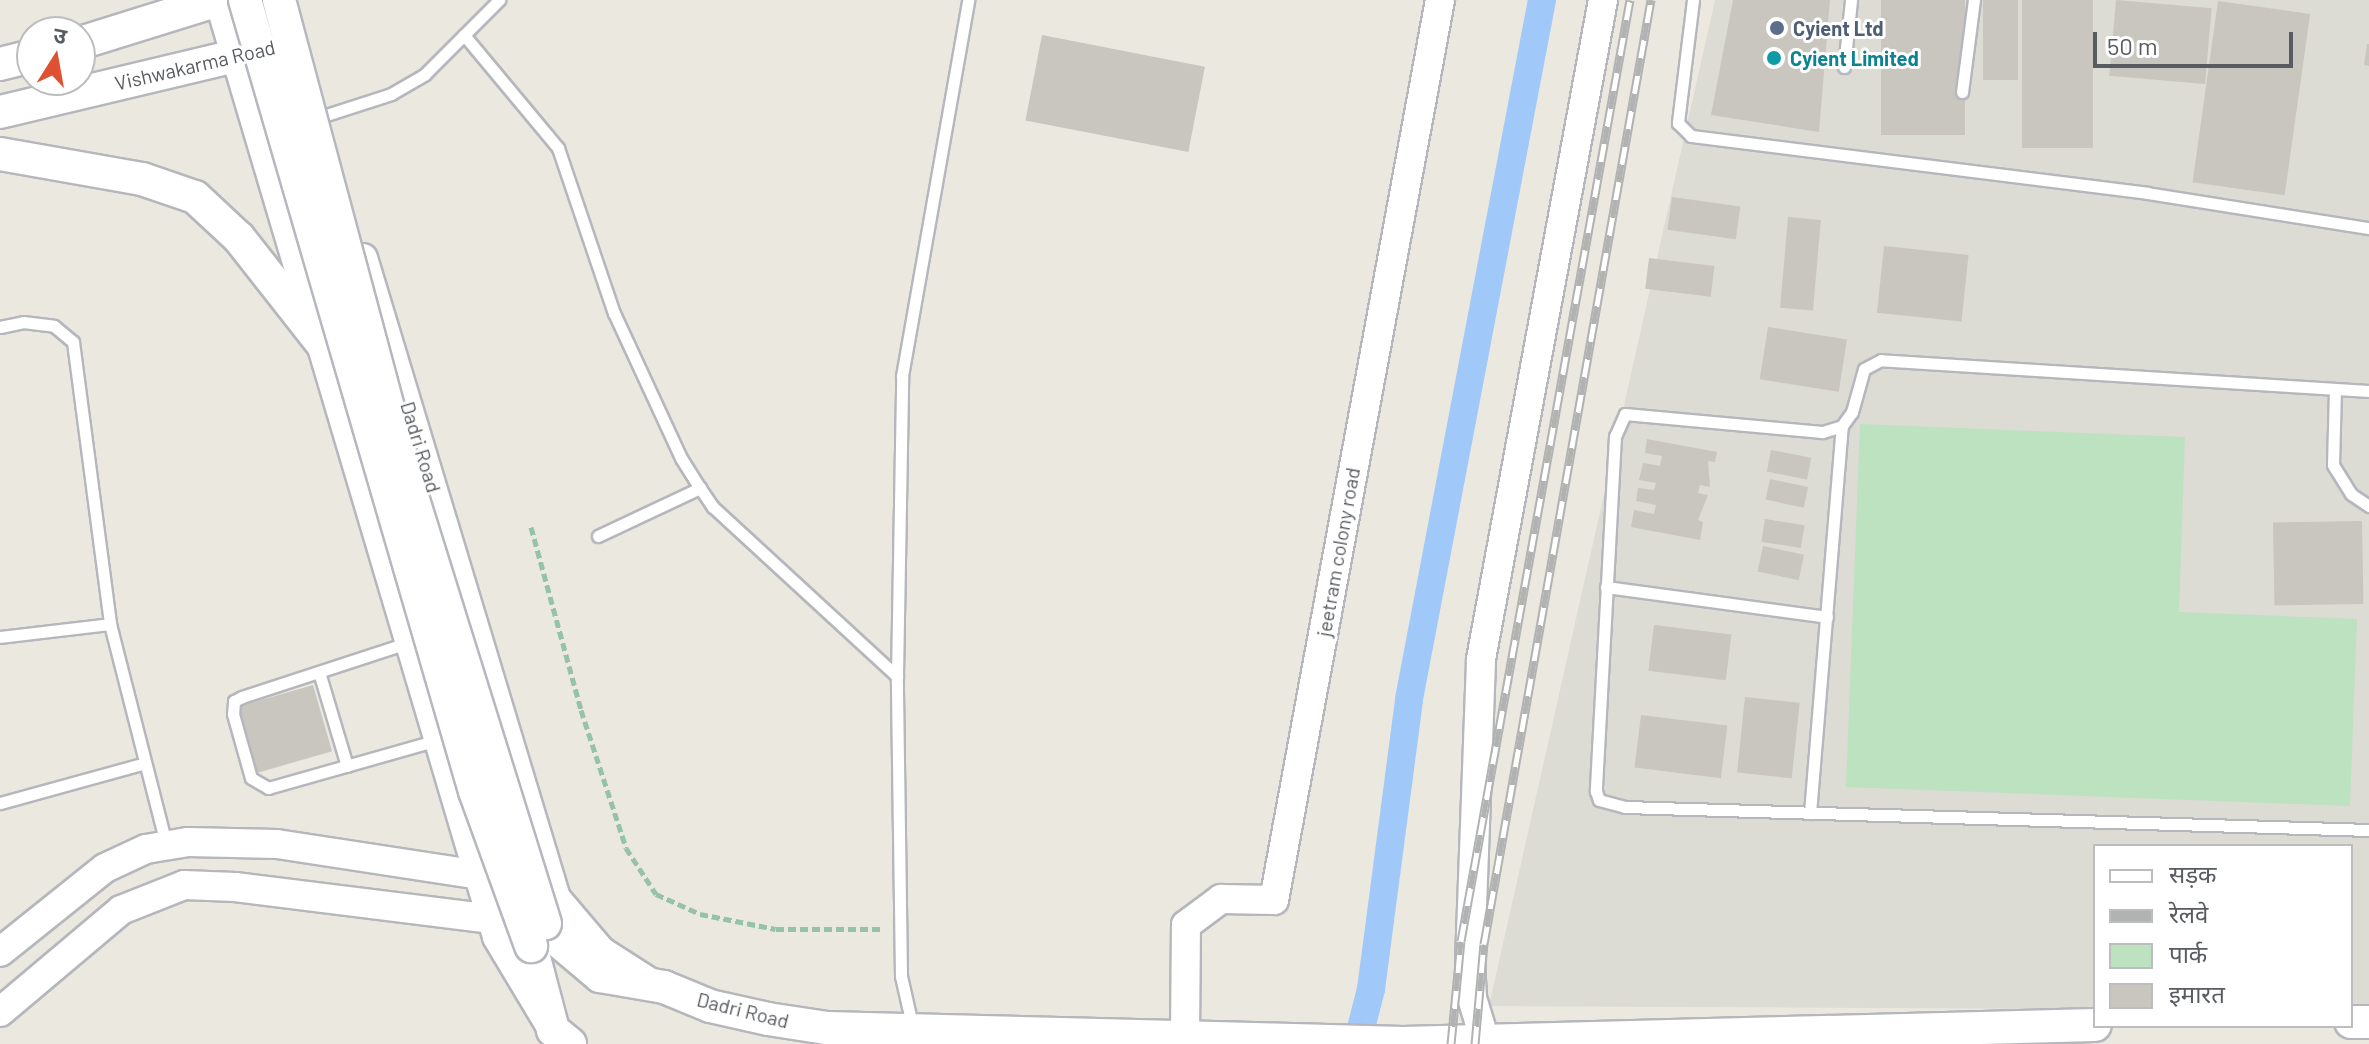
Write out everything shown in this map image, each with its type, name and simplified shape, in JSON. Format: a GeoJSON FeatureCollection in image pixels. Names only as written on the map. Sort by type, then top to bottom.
{"type":"FeatureCollection","features":[{"type":"Feature","properties":{"kind":"main road"},"geometry":{"type":"LineString","coordinates":[[96,38],[218,0]]}},
{"type":"Feature","properties":{"kind":"main road"},"geometry":{"type":"LineString","coordinates":[[245,0],[471,776],[540,940],[600,976],[664,987]]}},
{"type":"Feature","properties":{"kind":"main road"},"geometry":{"type":"LineString","coordinates":[[279,0],[410,490],[540,940],[562,1037]]}},
{"type":"Feature","properties":{"kind":"main road","name":"Vishwakarma Road"},"geometry":{"type":"LineString","coordinates":[[0,112],[297,41]]}},
{"type":"Feature","properties":{"kind":"main road"},"geometry":{"type":"LineString","coordinates":[[0,154],[142,179],[195,197],[239,238],[324,346]]}},
{"type":"Feature","properties":{"kind":"main road","name":"Dadri Road"},"geometry":{"type":"LineString","coordinates":[[664,987],[768,1019],[827,1028],[1403,1043],[2093,1025]]}},
{"type":"Feature","properties":{"kind":"street"},"geometry":{"type":"LineString","coordinates":[[218,0],[238,56],[442,738],[492,919],[521,985],[562,1037]]}},
{"type":"Feature","properties":{"kind":"street","name":"Dadri Road"},"geometry":{"type":"LineString","coordinates":[[287,0],[556,898],[601,951],[632,974],[664,987]]}},
{"type":"Feature","properties":{"kind":"street","name":"jeetram colony road"},"geometry":{"type":"LineString","coordinates":[[1185,1036],[1186,925],[1221,899],[1274,900],[1440,0]]}},
{"type":"Feature","properties":{"kind":"street"},"geometry":{"type":"LineString","coordinates":[[1485,1042],[1472,998],[1470,961],[1481,659],[1603,0]]}},
{"type":"Feature","properties":{"kind":"street"},"geometry":{"type":"LineString","coordinates":[[0,952],[105,868],[146,849],[277,844],[480,875],[544,854]]}},
{"type":"Feature","properties":{"kind":"street"},"geometry":{"type":"LineString","coordinates":[[0,1012],[121,910],[184,885],[235,887],[492,919],[556,898]]}},
{"type":"Feature","properties":{"kind":"lane"},"geometry":{"type":"LineString","coordinates":[[320,117],[391,94],[425,74],[499,0]]}},
{"type":"Feature","properties":{"kind":"lane"},"geometry":{"type":"LineString","coordinates":[[913,1029],[901,976],[900,929],[897,676],[902,376],[968,0]]}},
{"type":"Feature","properties":{"kind":"lane"},"geometry":{"type":"LineString","coordinates":[[1693,0],[1678,123],[1691,136],[2147,193],[2369,228]]}},
{"type":"Feature","properties":{"kind":"lane"},"geometry":{"type":"LineString","coordinates":[[1844,67],[1851,0]]}},
{"type":"Feature","properties":{"kind":"lane"},"geometry":{"type":"LineString","coordinates":[[1962,92],[1974,0]]}},
{"type":"Feature","properties":{"kind":"lane"},"geometry":{"type":"LineString","coordinates":[[464,35],[558,148],[614,313],[674,445],[700,488],[713,507],[897,676]]}},
{"type":"Feature","properties":{"kind":"lane"},"geometry":{"type":"LineString","coordinates":[[0,327],[23,322],[54,326],[73,342],[110,624],[167,846]]}},
{"type":"Feature","properties":{"kind":"lane"},"geometry":{"type":"LineString","coordinates":[[1810,813],[1842,426],[1852,412],[1864,369],[1881,360],[2369,391]]}},
{"type":"Feature","properties":{"kind":"lane"},"geometry":{"type":"LineString","coordinates":[[2335,389],[2333,465],[2351,494],[2369,506]]}},
{"type":"Feature","properties":{"kind":"lane"},"geometry":{"type":"LineString","coordinates":[[1842,426],[1822,432],[1625,414],[1615,436],[1598,698],[1599,800],[1625,807],[2369,830]]}},
{"type":"Feature","properties":{"kind":"lane"},"geometry":{"type":"LineString","coordinates":[[598,536],[700,488]]}},
{"type":"Feature","properties":{"kind":"lane"},"geometry":{"type":"LineString","coordinates":[[1606,587],[1827,617]]}},
{"type":"Feature","properties":{"kind":"lane"},"geometry":{"type":"LineString","coordinates":[[0,637],[110,624]]}},
{"type":"Feature","properties":{"kind":"lane"},"geometry":{"type":"LineString","coordinates":[[412,641],[234,701],[251,778],[268,788],[442,738]]}},
{"type":"Feature","properties":{"kind":"lane"},"geometry":{"type":"LineString","coordinates":[[319,672],[347,766]]}},
{"type":"Feature","properties":{"kind":"lane"},"geometry":{"type":"LineString","coordinates":[[0,803],[145,763]]}},
{"type":"Feature","properties":{"kind":"path"},"geometry":{"type":"LineString","coordinates":[[531,527],[581,710],[626,848],[656,894],[700,914],[776,929],[900,929]]}},
{"type":"Feature","properties":{"kind":"shaded area"},"geometry":{"type":"Polygon","coordinates":[[[1715,0],[2369,0],[2369,1011],[2353,1010],[2353,844],[2093,844],[2093,1009],[1489,1006],[1715,0]]]}},
{"type":"Feature","properties":{"kind":"green space"},"geometry":{"type":"Polygon","coordinates":[[[1860,424],[2185,437],[2179,612],[2357,619],[2350,806],[1846,787],[1860,424]]]}},
{"type":"Feature","properties":{"kind":"building","name":"Cyient Limited"},"geometry":{"type":"Polygon","coordinates":[[[1733,0],[1830,0],[1819,132],[1711,115],[1733,0]]]}},
{"type":"Feature","properties":{"kind":"building"},"geometry":{"type":"Polygon","coordinates":[[[1881,0],[1965,0],[1965,135],[1881,135],[1881,0]]]}},
{"type":"Feature","properties":{"kind":"building"},"geometry":{"type":"Polygon","coordinates":[[[1983,0],[2018,0],[2018,80],[1983,80],[1983,0]]]}},
{"type":"Feature","properties":{"kind":"building"},"geometry":{"type":"Polygon","coordinates":[[[2022,0],[2093,0],[2093,148],[2022,148],[2022,0]]]}},
{"type":"Feature","properties":{"kind":"building"},"geometry":{"type":"Polygon","coordinates":[[[2116,0],[2212,8],[2205,84],[2109,76],[2116,0]]]}},
{"type":"Feature","properties":{"kind":"building"},"geometry":{"type":"Polygon","coordinates":[[[2218,1],[2310,14],[2285,195],[2193,182],[2218,1]]]}},
{"type":"Feature","properties":{"kind":"building"},"geometry":{"type":"Polygon","coordinates":[[[1042,35],[1205,67],[1188,152],[1025,120],[1042,35]]]}},
{"type":"Feature","properties":{"kind":"building"},"geometry":{"type":"Polygon","coordinates":[[[2369,44],[2369,66],[2364,65],[2369,44]]]}},
{"type":"Feature","properties":{"kind":"building"},"geometry":{"type":"Polygon","coordinates":[[[1672,197],[1740,207],[1736,239],[1667,230],[1672,197]]]}},
{"type":"Feature","properties":{"kind":"building"},"geometry":{"type":"Polygon","coordinates":[[[1788,217],[1821,220],[1813,311],[1780,308],[1788,217]]]}},
{"type":"Feature","properties":{"kind":"building"},"geometry":{"type":"Polygon","coordinates":[[[1884,246],[1969,255],[1962,322],[1877,313],[1884,246]]]}},
{"type":"Feature","properties":{"kind":"building"},"geometry":{"type":"Polygon","coordinates":[[[1649,258],[1715,266],[1711,297],[1645,289],[1649,258]]]}},
{"type":"Feature","properties":{"kind":"building"},"geometry":{"type":"Polygon","coordinates":[[[1768,327],[1847,340],[1839,392],[1760,379],[1768,327]]]}},
{"type":"Feature","properties":{"kind":"building"},"geometry":{"type":"Polygon","coordinates":[[[1647,439],[1717,452],[1715,462],[1708,461],[1710,487],[1700,485],[1698,493],[1708,495],[1698,520],[1703,522],[1700,540],[1631,527],[1634,510],[1654,514],[1656,505],[1636,501],[1638,488],[1654,490],[1656,483],[1639,480],[1643,463],[1660,466],[1662,456],[1645,453],[1647,439]]]}},
{"type":"Feature","properties":{"kind":"building"},"geometry":{"type":"Polygon","coordinates":[[[1771,450],[1811,458],[1807,479],[1767,472],[1771,450]]]}},
{"type":"Feature","properties":{"kind":"building"},"geometry":{"type":"Polygon","coordinates":[[[1770,479],[1808,487],[1804,508],[1766,500],[1770,479]]]}},
{"type":"Feature","properties":{"kind":"building"},"geometry":{"type":"Polygon","coordinates":[[[1765,519],[1805,525],[1801,548],[1761,542],[1765,519]]]}},
{"type":"Feature","properties":{"kind":"building"},"geometry":{"type":"Polygon","coordinates":[[[2362,521],[2363,604],[2274,606],[2273,523],[2362,521]]]}},
{"type":"Feature","properties":{"kind":"building"},"geometry":{"type":"Polygon","coordinates":[[[1763,546],[1804,555],[1799,580],[1758,571],[1763,546]]]}},
{"type":"Feature","properties":{"kind":"building"},"geometry":{"type":"Polygon","coordinates":[[[1654,625],[1731,635],[1726,680],[1648,671],[1654,625]]]}},
{"type":"Feature","properties":{"kind":"building"},"geometry":{"type":"Polygon","coordinates":[[[313,685],[332,751],[255,773],[236,707],[313,685]]]}},
{"type":"Feature","properties":{"kind":"building"},"geometry":{"type":"Polygon","coordinates":[[[1745,697],[1800,703],[1792,778],[1737,773],[1745,697]]]}},
{"type":"Feature","properties":{"kind":"building"},"geometry":{"type":"Polygon","coordinates":[[[1641,715],[1727,726],[1721,778],[1635,768],[1641,715]]]}},
{"type":"Feature","properties":{"kind":"waterway"},"geometry":{"type":"LineString","coordinates":[[1357,1044],[1371,989],[1409,699],[1542,0]]}},
{"type":"Feature","properties":{"kind":"railway"},"geometry":{"type":"LineString","coordinates":[[1451,1044],[1461,941],[1630,0]]}},
{"type":"Feature","properties":{"kind":"railway"},"geometry":{"type":"LineString","coordinates":[[1475,1044],[1484,944],[1651,0]]}},
{"type":"Feature","properties":{"kind":"place","name":"Cyient Ltd"},"geometry":{"type":"Point","coordinates":[1777,28]}},
{"type":"Feature","properties":{"kind":"place","name":"Cyient Limited"},"geometry":{"type":"Point","coordinates":[1774,58]}}]}
